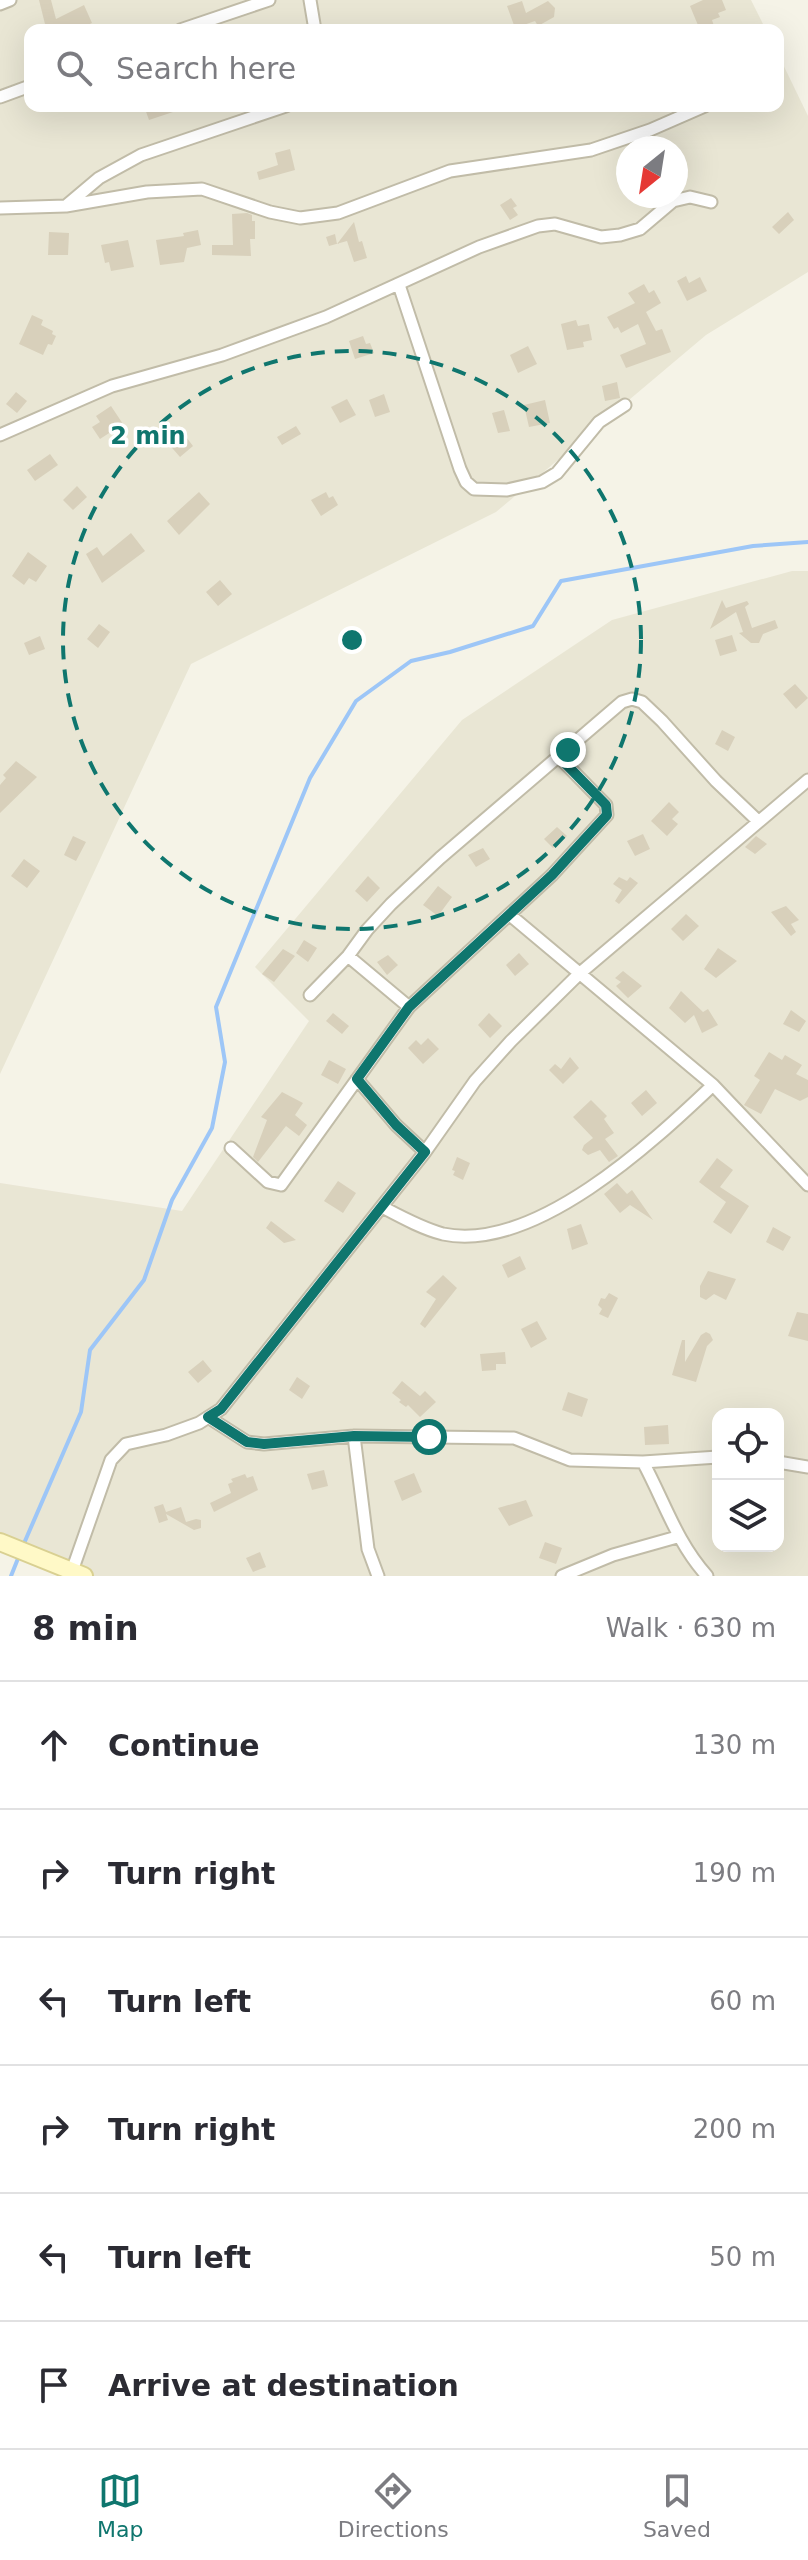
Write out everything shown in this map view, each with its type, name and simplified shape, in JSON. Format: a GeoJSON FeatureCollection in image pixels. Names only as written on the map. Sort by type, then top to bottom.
{"type":"FeatureCollection","features":[{"type":"Feature","properties":{"kind":"street"},"geometry":{"type":"LineString","coordinates":[[0,4],[10,0]]}},
{"type":"Feature","properties":{"kind":"street"},"geometry":{"type":"LineString","coordinates":[[198,24],[269,0]]}},
{"type":"Feature","properties":{"kind":"street"},"geometry":{"type":"LineString","coordinates":[[310,0],[314,24]]}},
{"type":"Feature","properties":{"kind":"street"},"geometry":{"type":"LineString","coordinates":[[0,97],[24,88]]}},
{"type":"Feature","properties":{"kind":"street"},"geometry":{"type":"LineString","coordinates":[[66,206],[99,178],[141,155],[268,112]]}},
{"type":"Feature","properties":{"kind":"street"},"geometry":{"type":"LineString","coordinates":[[0,208],[66,206],[147,192],[202,189],[270,212],[300,218],[338,213],[450,171],[591,150],[691,112]]}},
{"type":"Feature","properties":{"kind":"street"},"geometry":{"type":"LineString","coordinates":[[0,435],[112,386],[222,355],[326,317],[479,247],[538,226],[555,224],[601,237],[611,236],[640,229],[673,201],[690,197],[711,202]]}},
{"type":"Feature","properties":{"kind":"street"},"geometry":{"type":"LineString","coordinates":[[399,285],[460,469],[466,482],[474,489],[507,490],[550,478],[567,465],[599,422],[625,405]]}},
{"type":"Feature","properties":{"kind":"street"},"geometry":{"type":"LineString","coordinates":[[310,995],[408,888],[622,702],[632,699],[642,702],[758,821]]}},
{"type":"Feature","properties":{"kind":"street"},"geometry":{"type":"LineString","coordinates":[[231,1148],[268,1182],[281,1185],[409,1007],[510,915],[607,815],[606,805],[559,757]]}},
{"type":"Feature","properties":{"kind":"street"},"geometry":{"type":"LineString","coordinates":[[0,1542],[78,1573],[111,1460],[126,1444],[166,1435],[221,1409],[425,1152],[475,1081],[511,1041],[579,974],[808,780]]}},
{"type":"Feature","properties":{"kind":"street"},"geometry":{"type":"LineString","coordinates":[[510,915],[713,1085],[805,1181]]}},
{"type":"Feature","properties":{"kind":"street"},"geometry":{"type":"LineString","coordinates":[[348,956],[409,1007]]}},
{"type":"Feature","properties":{"kind":"street"},"geometry":{"type":"LineString","coordinates":[[357,1079],[396,1125],[425,1152]]}},
{"type":"Feature","properties":{"kind":"street"},"geometry":{"type":"LineString","coordinates":[[382,1207],[442,1234],[462,1235],[491,1233],[546,1215],[624,1163],[667,1129],[713,1085]]}},
{"type":"Feature","properties":{"kind":"street"},"geometry":{"type":"LineString","coordinates":[[805,1181],[808,1165]]}},
{"type":"Feature","properties":{"kind":"street"},"geometry":{"type":"LineString","coordinates":[[208,1417],[247,1442],[264,1444],[354,1436],[514,1438],[570,1460],[643,1462],[712,1457]]}},
{"type":"Feature","properties":{"kind":"street"},"geometry":{"type":"LineString","coordinates":[[354,1436],[368,1549],[378,1576]]}},
{"type":"Feature","properties":{"kind":"street"},"geometry":{"type":"LineString","coordinates":[[643,1462],[664,1502],[677,1537],[707,1576]]}},
{"type":"Feature","properties":{"kind":"street"},"geometry":{"type":"LineString","coordinates":[[784,1463],[808,1467]]}},
{"type":"Feature","properties":{"kind":"street"},"geometry":{"type":"LineString","coordinates":[[562,1576],[613,1555],[677,1537]]}},
{"type":"Feature","properties":{"kind":"shaded area"},"geometry":{"type":"Polygon","coordinates":[[[0,0],[751,0],[763,24],[24,24],[24,112],[784,112],[784,66],[808,116],[808,272],[706,335],[496,512],[191,664],[0,1074],[0,0]]]}},
{"type":"Feature","properties":{"kind":"shaded area"},"geometry":{"type":"Polygon","coordinates":[[[792,571],[808,571],[808,1576],[84,1576],[0,1542],[0,1183],[182,1211],[309,1021],[255,967],[462,720],[612,620],[792,571]]]}},
{"type":"Feature","properties":{"kind":"building"},"geometry":{"type":"Polygon","coordinates":[[[39,0],[51,0],[56,19],[84,5],[92,23],[90,24],[45,24],[39,0]]]}},
{"type":"Feature","properties":{"kind":"building"},"geometry":{"type":"Polygon","coordinates":[[[703,0],[722,0],[726,10],[718,13],[720,17],[712,20],[713,24],[698,24],[690,6],[703,0]]]}},
{"type":"Feature","properties":{"kind":"building"},"geometry":{"type":"Polygon","coordinates":[[[522,1],[526,13],[548,1],[555,8],[554,17],[542,24],[535,21],[514,24],[507,6],[522,1]]]}},
{"type":"Feature","properties":{"kind":"building"},"geometry":{"type":"Polygon","coordinates":[[[146,112],[173,112],[149,120],[146,112]]]}},
{"type":"Feature","properties":{"kind":"building"},"geometry":{"type":"Polygon","coordinates":[[[290,149],[295,170],[259,180],[257,172],[278,165],[275,153],[290,149]]]}},
{"type":"Feature","properties":{"kind":"building"},"geometry":{"type":"Polygon","coordinates":[[[511,198],[517,206],[513,208],[518,215],[510,220],[500,205],[511,198]]]}},
{"type":"Feature","properties":{"kind":"building"},"geometry":{"type":"Polygon","coordinates":[[[788,212],[794,220],[779,234],[772,227],[788,212]]]}},
{"type":"Feature","properties":{"kind":"building"},"geometry":{"type":"Polygon","coordinates":[[[247,213],[255,221],[255,239],[250,239],[251,256],[212,255],[212,245],[233,245],[232,214],[247,213]]]}},
{"type":"Feature","properties":{"kind":"building"},"geometry":{"type":"Polygon","coordinates":[[[354,222],[367,258],[354,262],[347,241],[337,244],[354,222]]]}},
{"type":"Feature","properties":{"kind":"building"},"geometry":{"type":"Polygon","coordinates":[[[198,230],[201,245],[187,248],[184,262],[160,265],[156,240],[184,236],[183,233],[198,230]]]}},
{"type":"Feature","properties":{"kind":"building"},"geometry":{"type":"Polygon","coordinates":[[[49,232],[69,233],[68,255],[48,255],[49,232]]]}},
{"type":"Feature","properties":{"kind":"building"},"geometry":{"type":"Polygon","coordinates":[[[335,234],[337,244],[329,246],[326,237],[335,234]]]}},
{"type":"Feature","properties":{"kind":"building"},"geometry":{"type":"Polygon","coordinates":[[[128,240],[134,267],[111,271],[109,262],[105,263],[101,245],[128,240]]]}},
{"type":"Feature","properties":{"kind":"building"},"geometry":{"type":"Polygon","coordinates":[[[686,276],[689,283],[700,277],[707,291],[687,301],[677,281],[686,276]]]}},
{"type":"Feature","properties":{"kind":"building"},"geometry":{"type":"Polygon","coordinates":[[[644,284],[649,293],[654,290],[661,303],[646,312],[656,331],[662,329],[671,352],[626,368],[620,355],[646,344],[638,324],[621,333],[618,327],[614,329],[607,317],[635,303],[628,293],[644,284]]]}},
{"type":"Feature","properties":{"kind":"building"},"geometry":{"type":"Polygon","coordinates":[[[32,315],[43,320],[41,325],[56,336],[43,355],[19,344],[32,315]]]}},
{"type":"Feature","properties":{"kind":"building"},"geometry":{"type":"Polygon","coordinates":[[[576,320],[578,326],[589,324],[592,340],[583,342],[584,347],[567,350],[561,324],[576,320]]]}},
{"type":"Feature","properties":{"kind":"building"},"geometry":{"type":"Polygon","coordinates":[[[363,336],[374,353],[355,359],[349,341],[363,336]]]}},
{"type":"Feature","properties":{"kind":"building"},"geometry":{"type":"Polygon","coordinates":[[[528,346],[537,364],[518,373],[510,355],[528,346]]]}},
{"type":"Feature","properties":{"kind":"building"},"geometry":{"type":"Polygon","coordinates":[[[617,382],[620,398],[605,401],[602,386],[617,382]]]}},
{"type":"Feature","properties":{"kind":"building"},"geometry":{"type":"Polygon","coordinates":[[[16,392],[27,401],[17,413],[6,404],[16,392]]]}},
{"type":"Feature","properties":{"kind":"building"},"geometry":{"type":"Polygon","coordinates":[[[384,394],[390,412],[375,417],[369,400],[384,394]]]}},
{"type":"Feature","properties":{"kind":"building"},"geometry":{"type":"Polygon","coordinates":[[[347,399],[356,415],[340,423],[331,407],[347,399]]]}},
{"type":"Feature","properties":{"kind":"building"},"geometry":{"type":"Polygon","coordinates":[[[545,400],[550,423],[529,427],[524,405],[545,400]]]}},
{"type":"Feature","properties":{"kind":"building"},"geometry":{"type":"Polygon","coordinates":[[[111,406],[123,424],[100,439],[92,427],[100,422],[96,416],[111,406]]]}},
{"type":"Feature","properties":{"kind":"building"},"geometry":{"type":"Polygon","coordinates":[[[504,410],[510,431],[498,433],[492,413],[504,410]]]}},
{"type":"Feature","properties":{"kind":"building"},"geometry":{"type":"Polygon","coordinates":[[[296,426],[301,434],[282,445],[277,437],[296,426]]]}},
{"type":"Feature","properties":{"kind":"building"},"geometry":{"type":"Polygon","coordinates":[[[180,429],[193,446],[180,457],[166,441],[180,429]]]}},
{"type":"Feature","properties":{"kind":"building"},"geometry":{"type":"Polygon","coordinates":[[[50,454],[58,465],[35,481],[27,470],[50,454]]]}},
{"type":"Feature","properties":{"kind":"building"},"geometry":{"type":"Polygon","coordinates":[[[77,486],[87,497],[73,510],[63,500],[77,486]]]}},
{"type":"Feature","properties":{"kind":"building"},"geometry":{"type":"Polygon","coordinates":[[[199,492],[210,504],[179,535],[167,521],[199,492]]]}},
{"type":"Feature","properties":{"kind":"building"},"geometry":{"type":"Polygon","coordinates":[[[326,492],[329,498],[333,496],[338,505],[321,516],[311,500],[326,492]]]}},
{"type":"Feature","properties":{"kind":"building"},"geometry":{"type":"Polygon","coordinates":[[[131,533],[145,551],[102,583],[86,554],[97,547],[103,556],[131,533]]]}},
{"type":"Feature","properties":{"kind":"building"},"geometry":{"type":"Polygon","coordinates":[[[28,552],[47,566],[36,582],[29,578],[24,585],[12,576],[28,552]]]}},
{"type":"Feature","properties":{"kind":"building"},"geometry":{"type":"Polygon","coordinates":[[[220,580],[232,594],[218,606],[206,592],[220,580]]]}},
{"type":"Feature","properties":{"kind":"building"},"geometry":{"type":"Polygon","coordinates":[[[722,600],[726,608],[747,601],[749,604],[745,607],[752,628],[775,620],[778,628],[763,634],[759,643],[751,643],[739,633],[743,632],[736,612],[710,629],[722,600]]]}},
{"type":"Feature","properties":{"kind":"building"},"geometry":{"type":"Polygon","coordinates":[[[99,624],[110,632],[98,648],[87,639],[99,624]]]}},
{"type":"Feature","properties":{"kind":"building"},"geometry":{"type":"Polygon","coordinates":[[[732,635],[737,651],[720,656],[715,640],[732,635]]]}},
{"type":"Feature","properties":{"kind":"building"},"geometry":{"type":"Polygon","coordinates":[[[40,636],[45,649],[29,655],[24,643],[40,636]]]}},
{"type":"Feature","properties":{"kind":"building"},"geometry":{"type":"Polygon","coordinates":[[[795,684],[808,698],[796,709],[783,694],[795,684]]]}},
{"type":"Feature","properties":{"kind":"building"},"geometry":{"type":"Polygon","coordinates":[[[722,730],[735,737],[728,751],[715,744],[722,730]]]}},
{"type":"Feature","properties":{"kind":"building"},"geometry":{"type":"Polygon","coordinates":[[[16,761],[37,777],[0,813],[0,785],[6,778],[3,775],[16,761]]]}},
{"type":"Feature","properties":{"kind":"building"},"geometry":{"type":"Polygon","coordinates":[[[669,802],[679,812],[672,819],[678,824],[667,836],[651,821],[669,802]]]}},
{"type":"Feature","properties":{"kind":"building"},"geometry":{"type":"Polygon","coordinates":[[[557,827],[567,836],[553,848],[544,839],[557,827]]]}},
{"type":"Feature","properties":{"kind":"building"},"geometry":{"type":"Polygon","coordinates":[[[643,834],[650,849],[635,856],[627,841],[643,834]]]}},
{"type":"Feature","properties":{"kind":"building"},"geometry":{"type":"Polygon","coordinates":[[[73,836],[86,842],[76,861],[64,855],[73,836]]]}},
{"type":"Feature","properties":{"kind":"building"},"geometry":{"type":"Polygon","coordinates":[[[756,836],[767,844],[755,854],[745,847],[756,836]]]}},
{"type":"Feature","properties":{"kind":"building"},"geometry":{"type":"Polygon","coordinates":[[[483,848],[490,859],[476,867],[468,855],[483,848]]]}},
{"type":"Feature","properties":{"kind":"building"},"geometry":{"type":"Polygon","coordinates":[[[24,859],[40,871],[27,888],[11,876],[24,859]]]}},
{"type":"Feature","properties":{"kind":"building"},"geometry":{"type":"Polygon","coordinates":[[[368,876],[380,888],[367,902],[355,891],[368,876]]]}},
{"type":"Feature","properties":{"kind":"building"},"geometry":{"type":"Polygon","coordinates":[[[619,877],[627,881],[630,877],[638,883],[619,904],[615,901],[622,890],[613,884],[619,877]]]}},
{"type":"Feature","properties":{"kind":"building"},"geometry":{"type":"Polygon","coordinates":[[[438,886],[452,897],[438,916],[423,905],[438,886]]]}},
{"type":"Feature","properties":{"kind":"building"},"geometry":{"type":"Polygon","coordinates":[[[786,906],[799,920],[791,924],[796,932],[791,936],[771,912],[786,906]]]}},
{"type":"Feature","properties":{"kind":"building"},"geometry":{"type":"Polygon","coordinates":[[[686,914],[699,926],[683,941],[671,929],[686,914]]]}},
{"type":"Feature","properties":{"kind":"building"},"geometry":{"type":"Polygon","coordinates":[[[304,940],[317,948],[308,962],[296,953],[304,940]]]}},
{"type":"Feature","properties":{"kind":"building"},"geometry":{"type":"Polygon","coordinates":[[[718,948],[737,961],[716,978],[704,969],[718,948]]]}},
{"type":"Feature","properties":{"kind":"building"},"geometry":{"type":"Polygon","coordinates":[[[283,949],[295,956],[274,982],[262,974],[283,949]]]}},
{"type":"Feature","properties":{"kind":"building"},"geometry":{"type":"Polygon","coordinates":[[[519,953],[529,964],[515,976],[506,965],[519,953]]]}},
{"type":"Feature","properties":{"kind":"building"},"geometry":{"type":"Polygon","coordinates":[[[388,955],[398,965],[387,975],[377,962],[388,955]]]}},
{"type":"Feature","properties":{"kind":"building"},"geometry":{"type":"Polygon","coordinates":[[[623,971],[642,986],[628,998],[616,986],[621,982],[615,978],[623,971]]]}},
{"type":"Feature","properties":{"kind":"building"},"geometry":{"type":"Polygon","coordinates":[[[681,991],[703,1012],[708,1009],[718,1025],[702,1033],[694,1015],[685,1023],[669,1008],[681,991]]]}},
{"type":"Feature","properties":{"kind":"building"},"geometry":{"type":"Polygon","coordinates":[[[791,1010],[806,1021],[799,1032],[783,1024],[791,1010]]]}},
{"type":"Feature","properties":{"kind":"building"},"geometry":{"type":"Polygon","coordinates":[[[333,1013],[349,1026],[342,1034],[326,1021],[333,1013]]]}},
{"type":"Feature","properties":{"kind":"building"},"geometry":{"type":"Polygon","coordinates":[[[489,1013],[502,1026],[490,1038],[478,1025],[489,1013]]]}},
{"type":"Feature","properties":{"kind":"building"},"geometry":{"type":"Polygon","coordinates":[[[428,1038],[439,1049],[423,1064],[408,1048],[416,1040],[421,1045],[428,1038]]]}},
{"type":"Feature","properties":{"kind":"building"},"geometry":{"type":"Polygon","coordinates":[[[769,1052],[782,1060],[785,1055],[802,1065],[796,1074],[808,1080],[808,1097],[800,1101],[775,1089],[761,1114],[744,1105],[760,1080],[754,1076],[769,1052]]]}},
{"type":"Feature","properties":{"kind":"building"},"geometry":{"type":"Polygon","coordinates":[[[570,1057],[579,1068],[563,1084],[549,1070],[555,1064],[561,1069],[570,1057]]]}},
{"type":"Feature","properties":{"kind":"building"},"geometry":{"type":"Polygon","coordinates":[[[329,1060],[346,1069],[338,1084],[321,1075],[329,1060]]]}},
{"type":"Feature","properties":{"kind":"building"},"geometry":{"type":"Polygon","coordinates":[[[646,1090],[657,1103],[642,1116],[631,1103],[646,1090]]]}},
{"type":"Feature","properties":{"kind":"building"},"geometry":{"type":"Polygon","coordinates":[[[282,1092],[303,1103],[295,1115],[307,1125],[299,1136],[286,1126],[258,1162],[253,1157],[267,1120],[261,1117],[282,1092]]]}},
{"type":"Feature","properties":{"kind":"building"},"geometry":{"type":"Polygon","coordinates":[[[591,1100],[607,1116],[604,1119],[614,1133],[605,1139],[618,1156],[609,1162],[600,1150],[588,1155],[582,1150],[593,1138],[573,1117],[591,1100]]]}},
{"type":"Feature","properties":{"kind":"building"},"geometry":{"type":"Polygon","coordinates":[[[457,1157],[470,1163],[463,1180],[453,1175],[457,1157]]]}},
{"type":"Feature","properties":{"kind":"building"},"geometry":{"type":"Polygon","coordinates":[[[717,1158],[733,1170],[720,1187],[749,1206],[731,1234],[713,1222],[726,1202],[699,1182],[717,1158]]]}},
{"type":"Feature","properties":{"kind":"building"},"geometry":{"type":"Polygon","coordinates":[[[338,1181],[356,1193],[343,1213],[324,1201],[338,1181]]]}},
{"type":"Feature","properties":{"kind":"building"},"geometry":{"type":"Polygon","coordinates":[[[617,1183],[627,1194],[632,1190],[653,1220],[630,1205],[620,1213],[604,1194],[617,1183]]]}},
{"type":"Feature","properties":{"kind":"building"},"geometry":{"type":"Polygon","coordinates":[[[271,1221],[296,1240],[284,1243],[266,1228],[271,1221]]]}},
{"type":"Feature","properties":{"kind":"building"},"geometry":{"type":"Polygon","coordinates":[[[581,1224],[588,1244],[572,1250],[567,1229],[581,1224]]]}},
{"type":"Feature","properties":{"kind":"building"},"geometry":{"type":"Polygon","coordinates":[[[773,1227],[791,1237],[783,1251],[766,1242],[773,1227]]]}},
{"type":"Feature","properties":{"kind":"building"},"geometry":{"type":"Polygon","coordinates":[[[520,1256],[526,1269],[508,1278],[502,1265],[520,1256]]]}},
{"type":"Feature","properties":{"kind":"building"},"geometry":{"type":"Polygon","coordinates":[[[708,1271],[736,1279],[726,1300],[714,1294],[706,1300],[700,1297],[700,1286],[708,1271]]]}},
{"type":"Feature","properties":{"kind":"building"},"geometry":{"type":"Polygon","coordinates":[[[443,1275],[457,1288],[425,1328],[420,1324],[436,1299],[426,1292],[443,1275]]]}},
{"type":"Feature","properties":{"kind":"building"},"geometry":{"type":"Polygon","coordinates":[[[609,1293],[618,1298],[608,1318],[599,1314],[602,1309],[598,1305],[601,1298],[605,1299],[609,1293]]]}},
{"type":"Feature","properties":{"kind":"building"},"geometry":{"type":"Polygon","coordinates":[[[797,1312],[808,1314],[808,1341],[788,1336],[797,1312]]]}},
{"type":"Feature","properties":{"kind":"building"},"geometry":{"type":"Polygon","coordinates":[[[537,1321],[547,1339],[531,1348],[521,1329],[537,1321]]]}},
{"type":"Feature","properties":{"kind":"building"},"geometry":{"type":"Polygon","coordinates":[[[706,1332],[713,1340],[707,1346],[696,1382],[672,1375],[682,1340],[685,1340],[685,1362],[706,1332]]]}},
{"type":"Feature","properties":{"kind":"building"},"geometry":{"type":"Polygon","coordinates":[[[505,1352],[506,1364],[496,1364],[496,1370],[482,1371],[480,1354],[505,1352]]]}},
{"type":"Feature","properties":{"kind":"building"},"geometry":{"type":"Polygon","coordinates":[[[203,1360],[212,1371],[198,1383],[188,1372],[203,1360]]]}},
{"type":"Feature","properties":{"kind":"building"},"geometry":{"type":"Polygon","coordinates":[[[297,1377],[310,1386],[302,1399],[289,1390],[297,1377]]]}},
{"type":"Feature","properties":{"kind":"building"},"geometry":{"type":"Polygon","coordinates":[[[402,1381],[420,1396],[425,1391],[436,1402],[420,1417],[392,1393],[402,1381]]]}},
{"type":"Feature","properties":{"kind":"building"},"geometry":{"type":"Polygon","coordinates":[[[568,1392],[588,1399],[582,1417],[562,1410],[568,1392]]]}},
{"type":"Feature","properties":{"kind":"building"},"geometry":{"type":"Polygon","coordinates":[[[668,1425],[669,1444],[645,1445],[644,1427],[668,1425]]]}},
{"type":"Feature","properties":{"kind":"building"},"geometry":{"type":"Polygon","coordinates":[[[324,1470],[328,1486],[312,1490],[307,1474],[324,1470]]]}},
{"type":"Feature","properties":{"kind":"building"},"geometry":{"type":"Polygon","coordinates":[[[414,1473],[422,1492],[402,1501],[394,1481],[414,1473]]]}},
{"type":"Feature","properties":{"kind":"building"},"geometry":{"type":"Polygon","coordinates":[[[245,1474],[247,1478],[253,1476],[258,1490],[214,1512],[210,1503],[231,1493],[228,1484],[233,1482],[231,1479],[245,1474]]]}},
{"type":"Feature","properties":{"kind":"building"},"geometry":{"type":"Polygon","coordinates":[[[526,1500],[533,1516],[509,1526],[498,1508],[526,1500]]]}},
{"type":"Feature","properties":{"kind":"building"},"geometry":{"type":"Polygon","coordinates":[[[163,1504],[166,1512],[181,1507],[186,1522],[201,1520],[201,1528],[194,1530],[166,1514],[168,1520],[159,1523],[154,1507],[163,1504]]]}},
{"type":"Feature","properties":{"kind":"building"},"geometry":{"type":"Polygon","coordinates":[[[545,1542],[562,1548],[556,1564],[539,1558],[545,1542]]]}},
{"type":"Feature","properties":{"kind":"building"},"geometry":{"type":"Polygon","coordinates":[[[260,1552],[266,1567],[253,1572],[246,1558],[260,1552]]]}},
{"type":"Feature","properties":{"kind":"waterway"},"geometry":{"type":"LineString","coordinates":[[22,1548],[81,1412],[90,1350],[144,1280],[172,1200],[212,1128],[225,1062],[216,1007],[310,778],[356,701],[411,661],[533,626],[561,581],[753,546],[808,542]]}},
{"type":"Feature","properties":{"kind":"waterway"},"geometry":{"type":"LineString","coordinates":[[11,1576],[19,1556]]}},
{"type":"Feature","properties":{"kind":"route"},"geometry":{"type":"LineString","coordinates":[[429,1437],[354,1436],[264,1444],[247,1442],[208,1417],[221,1409],[425,1152],[396,1125],[357,1079],[409,1007],[552,875],[607,815],[606,805],[559,757],[568,750]]}}]}
